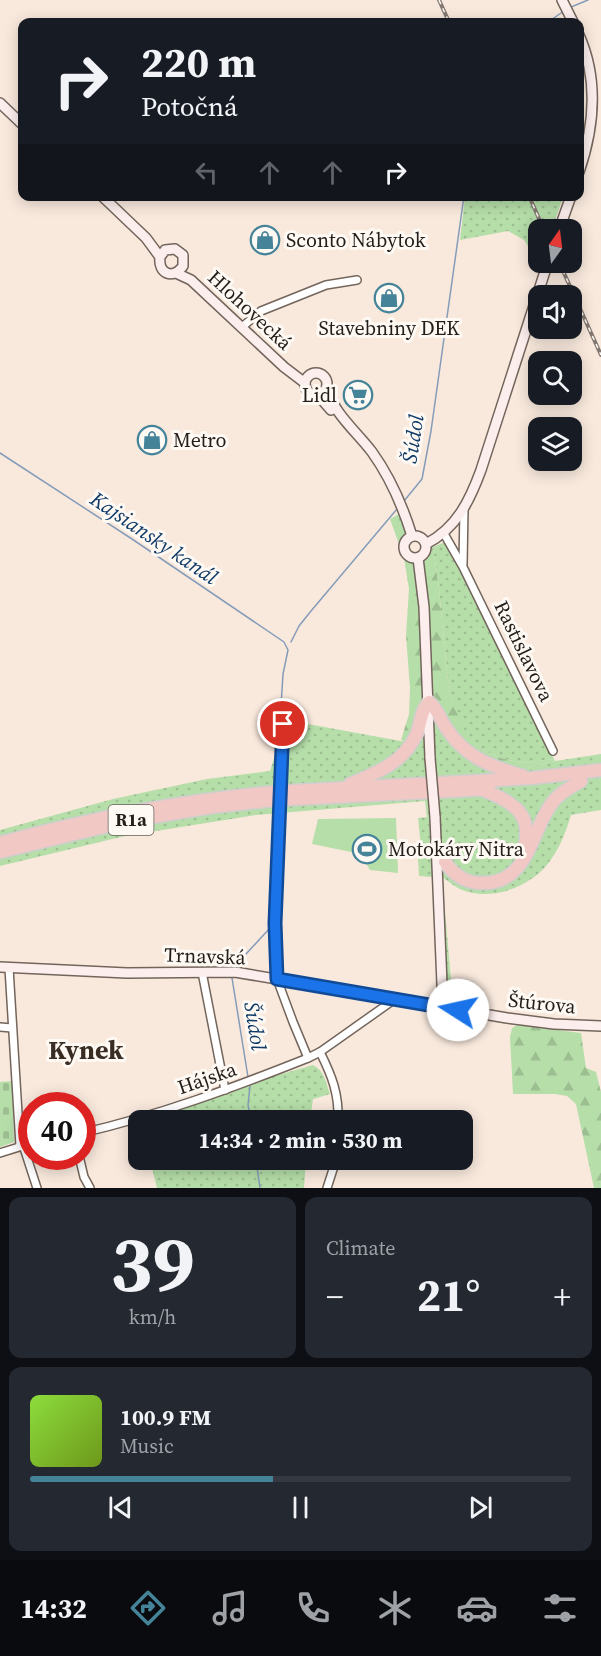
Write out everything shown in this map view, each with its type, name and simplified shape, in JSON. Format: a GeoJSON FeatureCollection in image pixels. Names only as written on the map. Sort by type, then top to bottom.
{"type":"FeatureCollection","features":[{"type":"Feature","properties":{"kind":"highway"},"geometry":{"type":"LineString","coordinates":[[341,788],[381,770],[406,752],[415,736],[423,708],[429,702],[435,707],[454,739],[471,756],[497,769],[532,778]]}},
{"type":"Feature","properties":{"kind":"highway","name":"R1a"},"geometry":{"type":"LineString","coordinates":[[292,795],[341,788],[532,778],[601,770]]}},
{"type":"Feature","properties":{"kind":"highway","name":"R1a"},"geometry":{"type":"LineString","coordinates":[[0,843],[89,820],[211,798],[483,790],[601,779]]}},
{"type":"Feature","properties":{"kind":"highway"},"geometry":{"type":"LineString","coordinates":[[441,865],[467,881],[491,883],[504,877],[516,869],[526,856],[550,804],[581,781]]}},
{"type":"Feature","properties":{"kind":"highway"},"geometry":{"type":"LineString","coordinates":[[441,865],[468,877],[489,879],[511,869],[521,857],[526,836],[521,814],[511,802],[483,790]]}},
{"type":"Feature","properties":{"kind":"highway","name":"R1a"},"geometry":{"type":"LineString","coordinates":[[0,852],[128,821],[266,797]]}},
{"type":"Feature","properties":{"kind":"street"},"geometry":{"type":"LineString","coordinates":[[584,48],[589,62],[592,110],[584,155]]}},
{"type":"Feature","properties":{"kind":"street"},"geometry":{"type":"LineString","coordinates":[[0,104],[18,120]]}},
{"type":"Feature","properties":{"kind":"street","name":"Hlohovecká"},"geometry":{"type":"LineString","coordinates":[[107,201],[146,238],[160,257],[159,264],[162,269],[167,273],[180,269],[184,260],[182,254],[146,238]]}},
{"type":"Feature","properties":{"kind":"street"},"geometry":{"type":"LineString","coordinates":[[563,219],[569,201]]}},
{"type":"Feature","properties":{"kind":"street"},"geometry":{"type":"LineString","coordinates":[[160,257],[168,249]]}},
{"type":"Feature","properties":{"kind":"street","name":"Hlohovecká"},"geometry":{"type":"LineString","coordinates":[[180,269],[284,367],[307,379]]}},
{"type":"Feature","properties":{"kind":"street"},"geometry":{"type":"LineString","coordinates":[[430,542],[412,536],[405,541],[405,551],[411,557],[418,558],[425,552],[430,542],[443,532],[464,509],[481,470],[544,273]]}},
{"type":"Feature","properties":{"kind":"street"},"geometry":{"type":"LineString","coordinates":[[242,327],[261,311],[326,285],[357,280]]}},
{"type":"Feature","properties":{"kind":"street"},"geometry":{"type":"LineString","coordinates":[[327,388],[323,393],[314,395],[308,392],[307,379],[318,374],[324,376],[327,382],[329,397],[388,477],[412,536]]}},
{"type":"Feature","properties":{"kind":"street"},"geometry":{"type":"LineString","coordinates":[[318,395],[364,451],[401,505]]}},
{"type":"Feature","properties":{"kind":"street","name":"Rastislavova"},"geometry":{"type":"LineString","coordinates":[[463,567],[464,509]]}},
{"type":"Feature","properties":{"kind":"street","name":"Rastislavova"},"geometry":{"type":"LineString","coordinates":[[443,532],[463,567],[554,751]]}},
{"type":"Feature","properties":{"kind":"street"},"geometry":{"type":"LineString","coordinates":[[421,570],[430,542]]}},
{"type":"Feature","properties":{"kind":"street"},"geometry":{"type":"LineString","coordinates":[[418,558],[424,607],[435,831],[441,865],[443,1008]]}},
{"type":"Feature","properties":{"kind":"street"},"geometry":{"type":"LineString","coordinates":[[283,724],[275,923],[277,979],[308,1058]]}},
{"type":"Feature","properties":{"kind":"street"},"geometry":{"type":"LineString","coordinates":[[5,967],[19,1092]]}},
{"type":"Feature","properties":{"kind":"street","name":"Trnavská"},"geometry":{"type":"LineString","coordinates":[[5,967],[127,973],[235,972],[443,1008]]}},
{"type":"Feature","properties":{"kind":"street"},"geometry":{"type":"LineString","coordinates":[[202,972],[225,1090]]}},
{"type":"Feature","properties":{"kind":"street","name":"Hájska"},"geometry":{"type":"LineString","coordinates":[[96,1130],[225,1090],[308,1058],[395,999]]}},
{"type":"Feature","properties":{"kind":"street","name":"Štúrova"},"geometry":{"type":"LineString","coordinates":[[443,1008],[537,1022],[601,1026]]}},
{"type":"Feature","properties":{"kind":"street"},"geometry":{"type":"LineString","coordinates":[[0,1027],[12,1028]]}},
{"type":"Feature","properties":{"kind":"street"},"geometry":{"type":"LineString","coordinates":[[320,1052],[334,1083],[338,1110]]}},
{"type":"Feature","properties":{"kind":"street"},"geometry":{"type":"LineString","coordinates":[[0,1153],[18,1147]]}},
{"type":"Feature","properties":{"kind":"street"},"geometry":{"type":"LineString","coordinates":[[32,1170],[37,1188]]}},
{"type":"Feature","properties":{"kind":"street"},"geometry":{"type":"LineString","coordinates":[[82,1170],[90,1188]]}},
{"type":"Feature","properties":{"kind":"street"},"geometry":{"type":"LineString","coordinates":[[327,1188],[333,1170]]}},
{"type":"Feature","properties":{"kind":"green space"},"geometry":{"type":"Polygon","coordinates":[[[465,201],[562,201],[555,219],[528,219],[528,246],[524,240],[508,231],[460,240],[465,201]]]}},
{"type":"Feature","properties":{"kind":"green space"},"geometry":{"type":"Polygon","coordinates":[[[399,514],[413,555],[433,547],[449,691],[466,733],[485,751],[501,758],[522,763],[554,759],[555,761],[514,771],[473,755],[441,713],[418,716],[406,742],[401,740],[409,714],[410,688],[406,636],[409,589],[404,558],[390,519],[399,514]]]}},
{"type":"Feature","properties":{"kind":"green space"},"geometry":{"type":"Polygon","coordinates":[[[445,542],[554,759],[522,763],[501,758],[485,751],[465,733],[449,691],[433,547],[445,542]]]}},
{"type":"Feature","properties":{"kind":"green space"},"geometry":{"type":"Polygon","coordinates":[[[441,713],[457,740],[514,771],[555,761],[601,754],[601,810],[571,815],[555,853],[535,876],[512,889],[487,894],[462,890],[442,877],[454,1014],[438,1011],[432,877],[419,876],[418,857],[422,856],[418,818],[427,817],[425,801],[256,815],[125,836],[0,866],[0,830],[113,799],[207,779],[270,771],[286,720],[406,742],[418,716],[441,713]]]}},
{"type":"Feature","properties":{"kind":"green space","name":"Motokáry Nitra"},"geometry":{"type":"Polygon","coordinates":[[[396,818],[398,873],[370,870],[361,854],[312,844],[318,819],[396,818]]]}},
{"type":"Feature","properties":{"kind":"green space"},"geometry":{"type":"Polygon","coordinates":[[[517,1025],[581,1033],[586,1068],[596,1072],[601,1092],[601,1188],[594,1188],[576,1104],[567,1096],[555,1094],[513,1094],[510,1037],[512,1028],[517,1025]]]}},
{"type":"Feature","properties":{"kind":"green space"},"geometry":{"type":"Polygon","coordinates":[[[313,1065],[322,1073],[330,1094],[313,1099],[311,1110],[175,1110],[313,1065]]]}},
{"type":"Feature","properties":{"kind":"green space"},"geometry":{"type":"Polygon","coordinates":[[[12,1081],[14,1142],[0,1147],[0,1082],[12,1081]]]}},
{"type":"Feature","properties":{"kind":"green space"},"geometry":{"type":"Polygon","coordinates":[[[152,1170],[305,1170],[304,1188],[157,1188],[152,1170]]]}},
{"type":"Feature","properties":{"kind":"waterway","name":"Šúdol"},"geometry":{"type":"LineString","coordinates":[[571,7],[588,0]]}},
{"type":"Feature","properties":{"kind":"waterway","name":"Šúdol"},"geometry":{"type":"LineString","coordinates":[[554,18],[564,11]]}},
{"type":"Feature","properties":{"kind":"waterway","name":"Šúdol"},"geometry":{"type":"LineString","coordinates":[[404,501],[422,479],[431,431],[463,201]]}},
{"type":"Feature","properties":{"kind":"waterway","name":"Kajsiansky kanál"},"geometry":{"type":"LineString","coordinates":[[0,453],[284,642],[288,650],[283,674],[276,786]]}},
{"type":"Feature","properties":{"kind":"waterway","name":"Šúdol"},"geometry":{"type":"LineString","coordinates":[[291,642],[299,626],[397,509]]}},
{"type":"Feature","properties":{"kind":"waterway","name":"Šúdol"},"geometry":{"type":"LineString","coordinates":[[234,967],[270,928],[275,805]]}},
{"type":"Feature","properties":{"kind":"waterway","name":"Šúdol"},"geometry":{"type":"LineString","coordinates":[[232,978],[248,1077]]}},
{"type":"Feature","properties":{"kind":"waterway","name":"Šúdol"},"geometry":{"type":"LineString","coordinates":[[249,1110],[250,1086]]}},
{"type":"Feature","properties":{"kind":"waterway","name":"Šúdol"},"geometry":{"type":"LineString","coordinates":[[257,1170],[260,1188]]}},
{"type":"Feature","properties":{"kind":"railway"},"geometry":{"type":"LineString","coordinates":[[439,0],[447,18]]}},
{"type":"Feature","properties":{"kind":"railway"},"geometry":{"type":"LineString","coordinates":[[531,201],[539,219]]}},
{"type":"Feature","properties":{"kind":"railway"},"geometry":{"type":"LineString","coordinates":[[564,273],[601,355]]}},
{"type":"Feature","properties":{"kind":"place","name":"Sconto Nábytok"},"geometry":{"type":"Point","coordinates":[265,240]}},
{"type":"Feature","properties":{"kind":"place","name":"Stavebniny DEK"},"geometry":{"type":"Point","coordinates":[389,298]}},
{"type":"Feature","properties":{"kind":"place","name":"Lidl"},"geometry":{"type":"Point","coordinates":[358,395]}},
{"type":"Feature","properties":{"kind":"place","name":"Metro"},"geometry":{"type":"Point","coordinates":[152,440]}},
{"type":"Feature","properties":{"kind":"place","name":"Motokáry Nitra"},"geometry":{"type":"Point","coordinates":[367,849]}},
{"type":"Feature","properties":{"kind":"district","name":"Kynek"},"geometry":{"type":"Point","coordinates":[86,1050]}},
{"type":"Feature","properties":{"kind":"route"},"geometry":{"type":"LineString","coordinates":[[283,724],[275,923],[277,979],[458,1010]]}}]}
